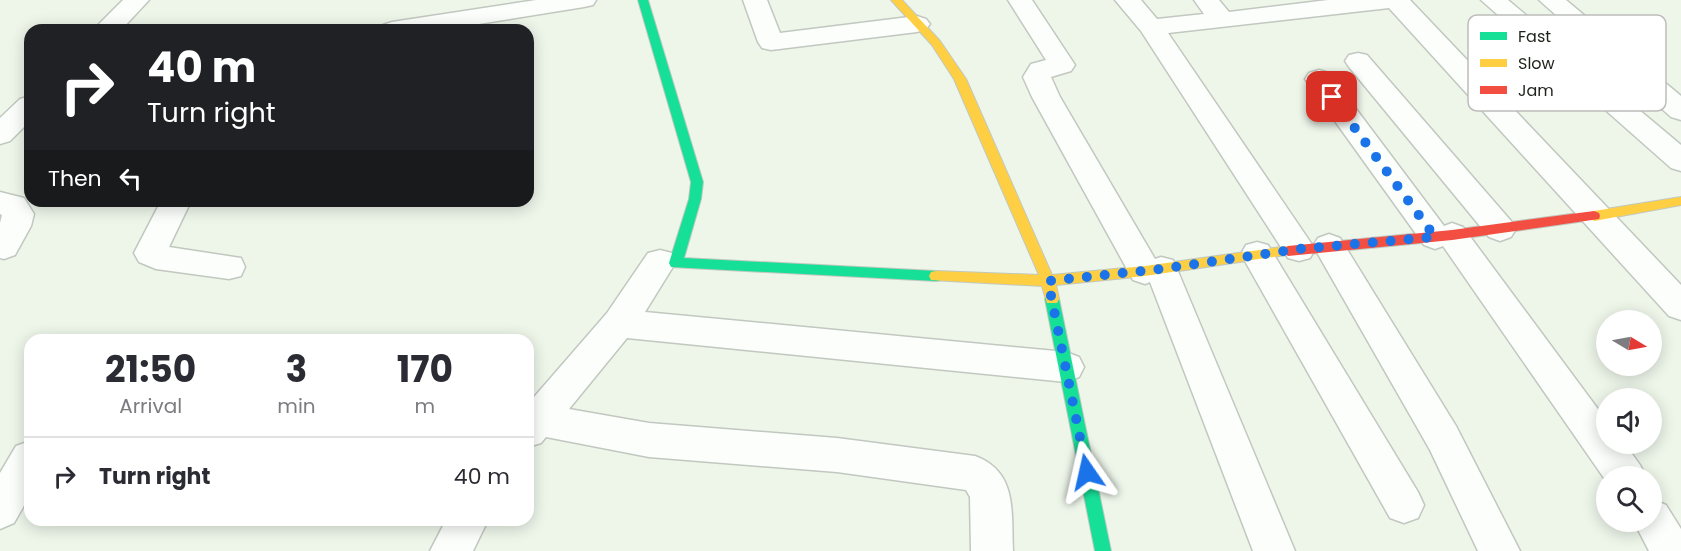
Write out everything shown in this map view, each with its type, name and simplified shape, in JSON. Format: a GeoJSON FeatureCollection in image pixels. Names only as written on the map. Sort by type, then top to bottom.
{"type":"FeatureCollection","features":[{"type":"Feature","properties":{"kind":"street"},"geometry":{"type":"LineString","coordinates":[[112,24],[136,0]]}},
{"type":"Feature","properties":{"kind":"street"},"geometry":{"type":"LineString","coordinates":[[431,24],[584,0]]}},
{"type":"Feature","properties":{"kind":"street"},"geometry":{"type":"LineString","coordinates":[[642,0],[697,182],[695,199],[676,263],[1048,281],[1153,270],[1257,254],[1500,229],[1598,216],[1681,201]]}},
{"type":"Feature","properties":{"kind":"street"},"geometry":{"type":"LineString","coordinates":[[755,0],[771,42],[917,24]]}},
{"type":"Feature","properties":{"kind":"street"},"geometry":{"type":"LineString","coordinates":[[896,0],[947,56],[960,79],[1048,281],[1103,551]]}},
{"type":"Feature","properties":{"kind":"street"},"geometry":{"type":"LineString","coordinates":[[1020,0],[1062,65],[1040,70],[1037,77],[1046,97],[1153,270],[1215,400],[1274,551]]}},
{"type":"Feature","properties":{"kind":"street"},"geometry":{"type":"LineString","coordinates":[[1127,0],[1151,27],[1314,248],[1443,438],[1499,551]]}},
{"type":"Feature","properties":{"kind":"street"},"geometry":{"type":"LineString","coordinates":[[1206,0],[1222,20]]}},
{"type":"Feature","properties":{"kind":"street"},"geometry":{"type":"LineString","coordinates":[[1151,27],[1391,0]]}},
{"type":"Feature","properties":{"kind":"street"},"geometry":{"type":"LineString","coordinates":[[1396,0],[1468,77]]}},
{"type":"Feature","properties":{"kind":"street"},"geometry":{"type":"LineString","coordinates":[[1493,0],[1511,15]]}},
{"type":"Feature","properties":{"kind":"street"},"geometry":{"type":"LineString","coordinates":[[1551,0],[1569,15]]}},
{"type":"Feature","properties":{"kind":"street"},"geometry":{"type":"LineString","coordinates":[[1358,61],[1500,229]]}},
{"type":"Feature","properties":{"kind":"street"},"geometry":{"type":"LineString","coordinates":[[1319,79],[1443,236],[1618,466]]}},
{"type":"Feature","properties":{"kind":"street"},"geometry":{"type":"LineString","coordinates":[[1666,98],[1681,111]]}},
{"type":"Feature","properties":{"kind":"street"},"geometry":{"type":"LineString","coordinates":[[0,135],[24,111]]}},
{"type":"Feature","properties":{"kind":"street"},"geometry":{"type":"LineString","coordinates":[[1500,111],[1681,307]]}},
{"type":"Feature","properties":{"kind":"street"},"geometry":{"type":"LineString","coordinates":[[1623,111],[1681,161]]}},
{"type":"Feature","properties":{"kind":"street"},"geometry":{"type":"LineString","coordinates":[[0,203],[13,206],[18,214],[15,226],[4,247]]}},
{"type":"Feature","properties":{"kind":"street"},"geometry":{"type":"LineString","coordinates":[[173,207],[150,253],[156,257],[229,267]]}},
{"type":"Feature","properties":{"kind":"street"},"geometry":{"type":"LineString","coordinates":[[1257,254],[1404,505]]}},
{"type":"Feature","properties":{"kind":"street"},"geometry":{"type":"LineString","coordinates":[[534,423],[619,323],[660,262]]}},
{"type":"Feature","properties":{"kind":"street"},"geometry":{"type":"LineString","coordinates":[[619,323],[1066,367]]}},
{"type":"Feature","properties":{"kind":"street"},"geometry":{"type":"LineString","coordinates":[[534,425],[649,441],[837,455],[975,474],[985,482],[990,497],[992,551]]}},
{"type":"Feature","properties":{"kind":"street"},"geometry":{"type":"LineString","coordinates":[[0,510],[24,468]]}},
{"type":"Feature","properties":{"kind":"street"},"geometry":{"type":"LineString","coordinates":[[451,551],[465,526]]}},
{"type":"Feature","properties":{"kind":"street"},"geometry":{"type":"LineString","coordinates":[[1660,532],[1671,551]]}},
{"type":"Feature","properties":{"kind":"traffic: fast"},"geometry":{"type":"LineString","coordinates":[[643,0],[697,182],[695,199],[676,263],[936,276]]}},
{"type":"Feature","properties":{"kind":"traffic: fast"},"geometry":{"type":"LineString","coordinates":[[1052,299],[1103,551]]}},
{"type":"Feature","properties":{"kind":"traffic: slow"},"geometry":{"type":"LineString","coordinates":[[896,0],[936,43],[960,79],[1048,281],[1052,299]]}},
{"type":"Feature","properties":{"kind":"traffic: slow"},"geometry":{"type":"LineString","coordinates":[[1594,216],[1681,201]]}},
{"type":"Feature","properties":{"kind":"traffic: slow"},"geometry":{"type":"LineString","coordinates":[[936,276],[1048,281],[1145,271],[1288,251]]}},
{"type":"Feature","properties":{"kind":"traffic: jam"},"geometry":{"type":"LineString","coordinates":[[1288,251],[1452,235],[1594,216]]}},
{"type":"Feature","properties":{"kind":"route"},"geometry":{"type":"LineString","coordinates":[[1087,472],[1048,281],[1161,269],[1299,249],[1435,237],[1332,97]]}}]}
